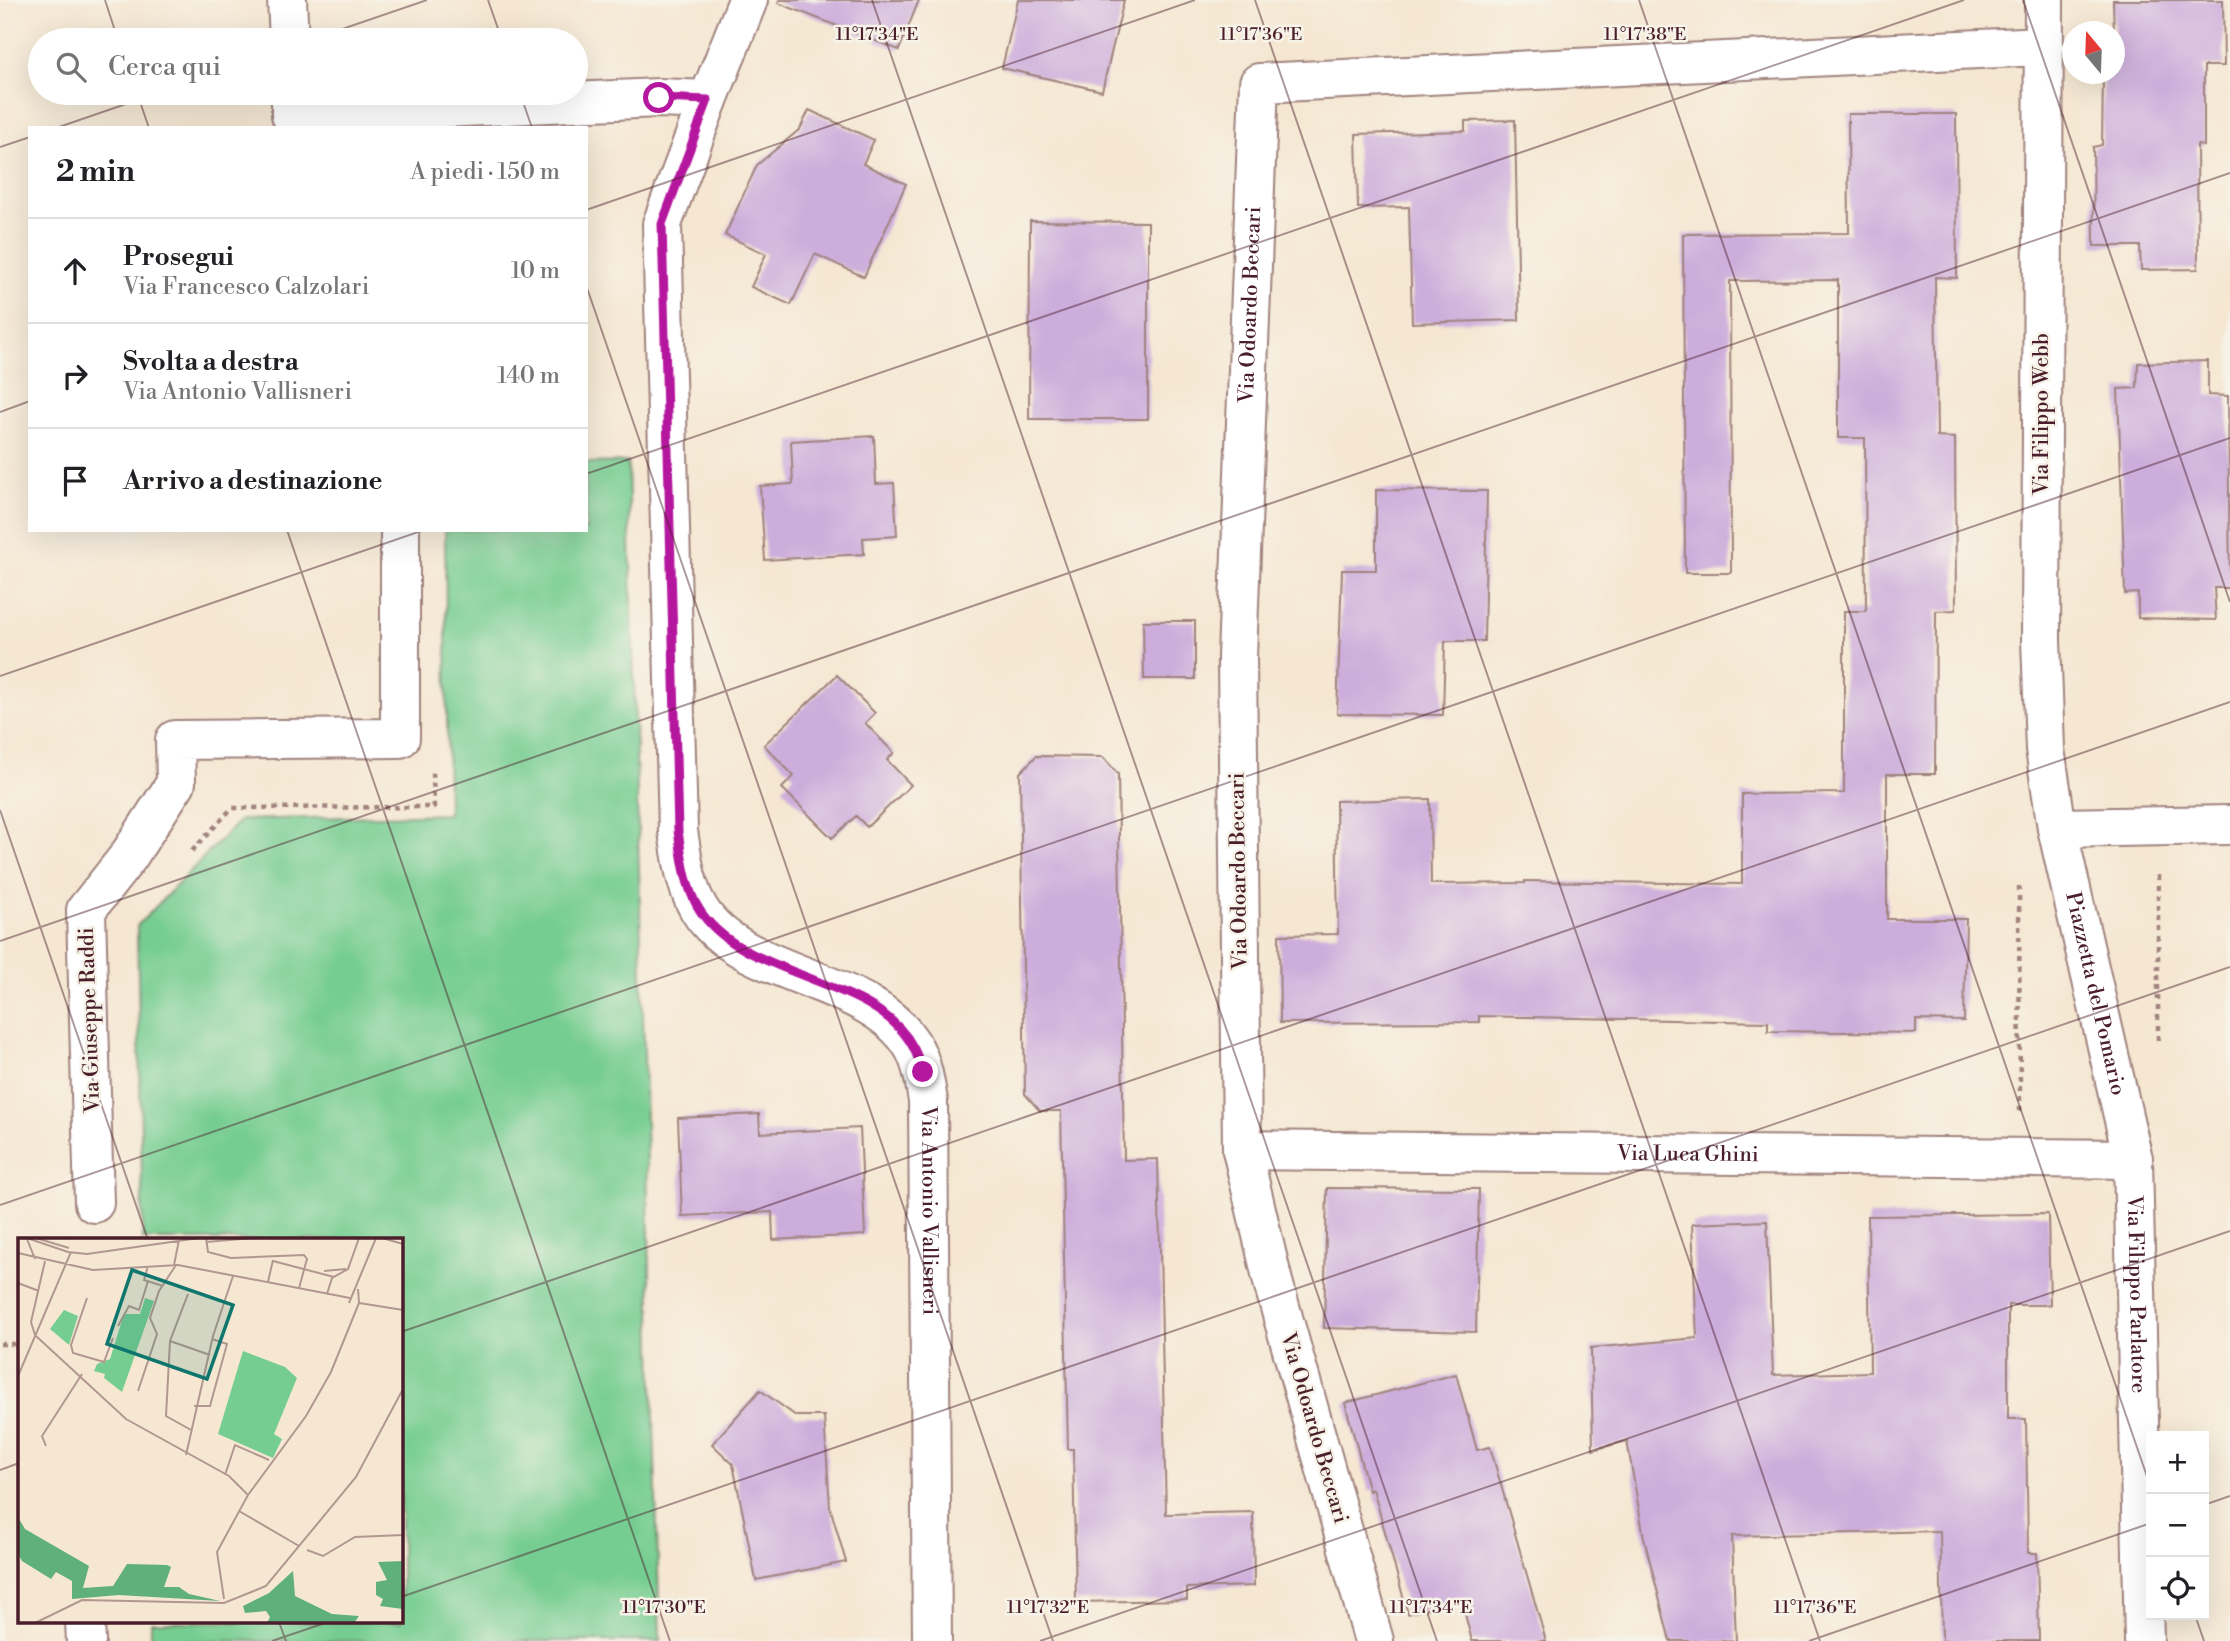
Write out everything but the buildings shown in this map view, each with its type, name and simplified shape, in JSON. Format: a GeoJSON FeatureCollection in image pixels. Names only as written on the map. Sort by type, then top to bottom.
{"type":"FeatureCollection","features":[{"type":"Feature","properties":{"kind":"street"},"geometry":{"type":"LineString","coordinates":[[287,0],[288,28]]}},
{"type":"Feature","properties":{"kind":"street","name":"Via Antonio Vallisneri"},"geometry":{"type":"LineString","coordinates":[[748,0],[662,224],[678,831],[685,872],[699,909],[720,934],[742,948],[877,1009],[897,1026],[913,1046],[923,1072],[928,1101],[933,1641]]}},
{"type":"Feature","properties":{"kind":"street","name":"Via Filippo Webb"},"geometry":{"type":"LineString","coordinates":[[2044,0],[2041,640],[2045,749],[2057,828]]}},
{"type":"Feature","properties":{"kind":"street","name":"Via Odoardo Beccari"},"geometry":{"type":"LineString","coordinates":[[1374,1641],[1273,1282],[1242,1150],[1237,657],[1259,83],[2043,46]]}},
{"type":"Feature","properties":{"kind":"street"},"geometry":{"type":"LineString","coordinates":[[588,103],[659,98],[708,100]]}},
{"type":"Feature","properties":{"kind":"street"},"geometry":{"type":"LineString","coordinates":[[291,105],[291,115],[387,119],[568,105]]}},
{"type":"Feature","properties":{"kind":"street","name":"Via Giuseppe Raddi"},"geometry":{"type":"LineString","coordinates":[[94,1203],[86,910],[128,857],[176,783],[175,740],[400,738],[400,532]]}},
{"type":"Feature","properties":{"kind":"street"},"geometry":{"type":"LineString","coordinates":[[2057,828],[2230,825]]}},
{"type":"Feature","properties":{"kind":"street","name":"Piazzetta del Pomario"},"geometry":{"type":"LineString","coordinates":[[2057,828],[2133,1159]]}},
{"type":"Feature","properties":{"kind":"street","name":"Via Luca Ghini"},"geometry":{"type":"LineString","coordinates":[[1242,1150],[2133,1159]]}},
{"type":"Feature","properties":{"kind":"street","name":"Via Filippo Parlatore"},"geometry":{"type":"LineString","coordinates":[[2133,1159],[2144,1641]]}},
{"type":"Feature","properties":{"kind":"path"},"geometry":{"type":"LineString","coordinates":[[189,855],[232,807],[434,807],[433,765]]}},
{"type":"Feature","properties":{"kind":"path"},"geometry":{"type":"LineString","coordinates":[[0,1344],[18,1344]]}},
{"type":"Feature","properties":{"kind":"green space"},"geometry":{"type":"Polygon","coordinates":[[[628,462],[660,1641],[151,1641],[151,1624],[402,1624],[402,1238],[143,1238],[137,926],[240,820],[448,814],[445,532],[588,532],[588,463],[628,462]]]}},
{"type":"Feature","properties":{"kind":"route"},"geometry":{"type":"LineString","coordinates":[[659,98],[708,100],[662,224],[678,831],[685,872],[699,909],[720,934],[742,948],[877,1009],[897,1026],[913,1046],[923,1072]]}}]}
